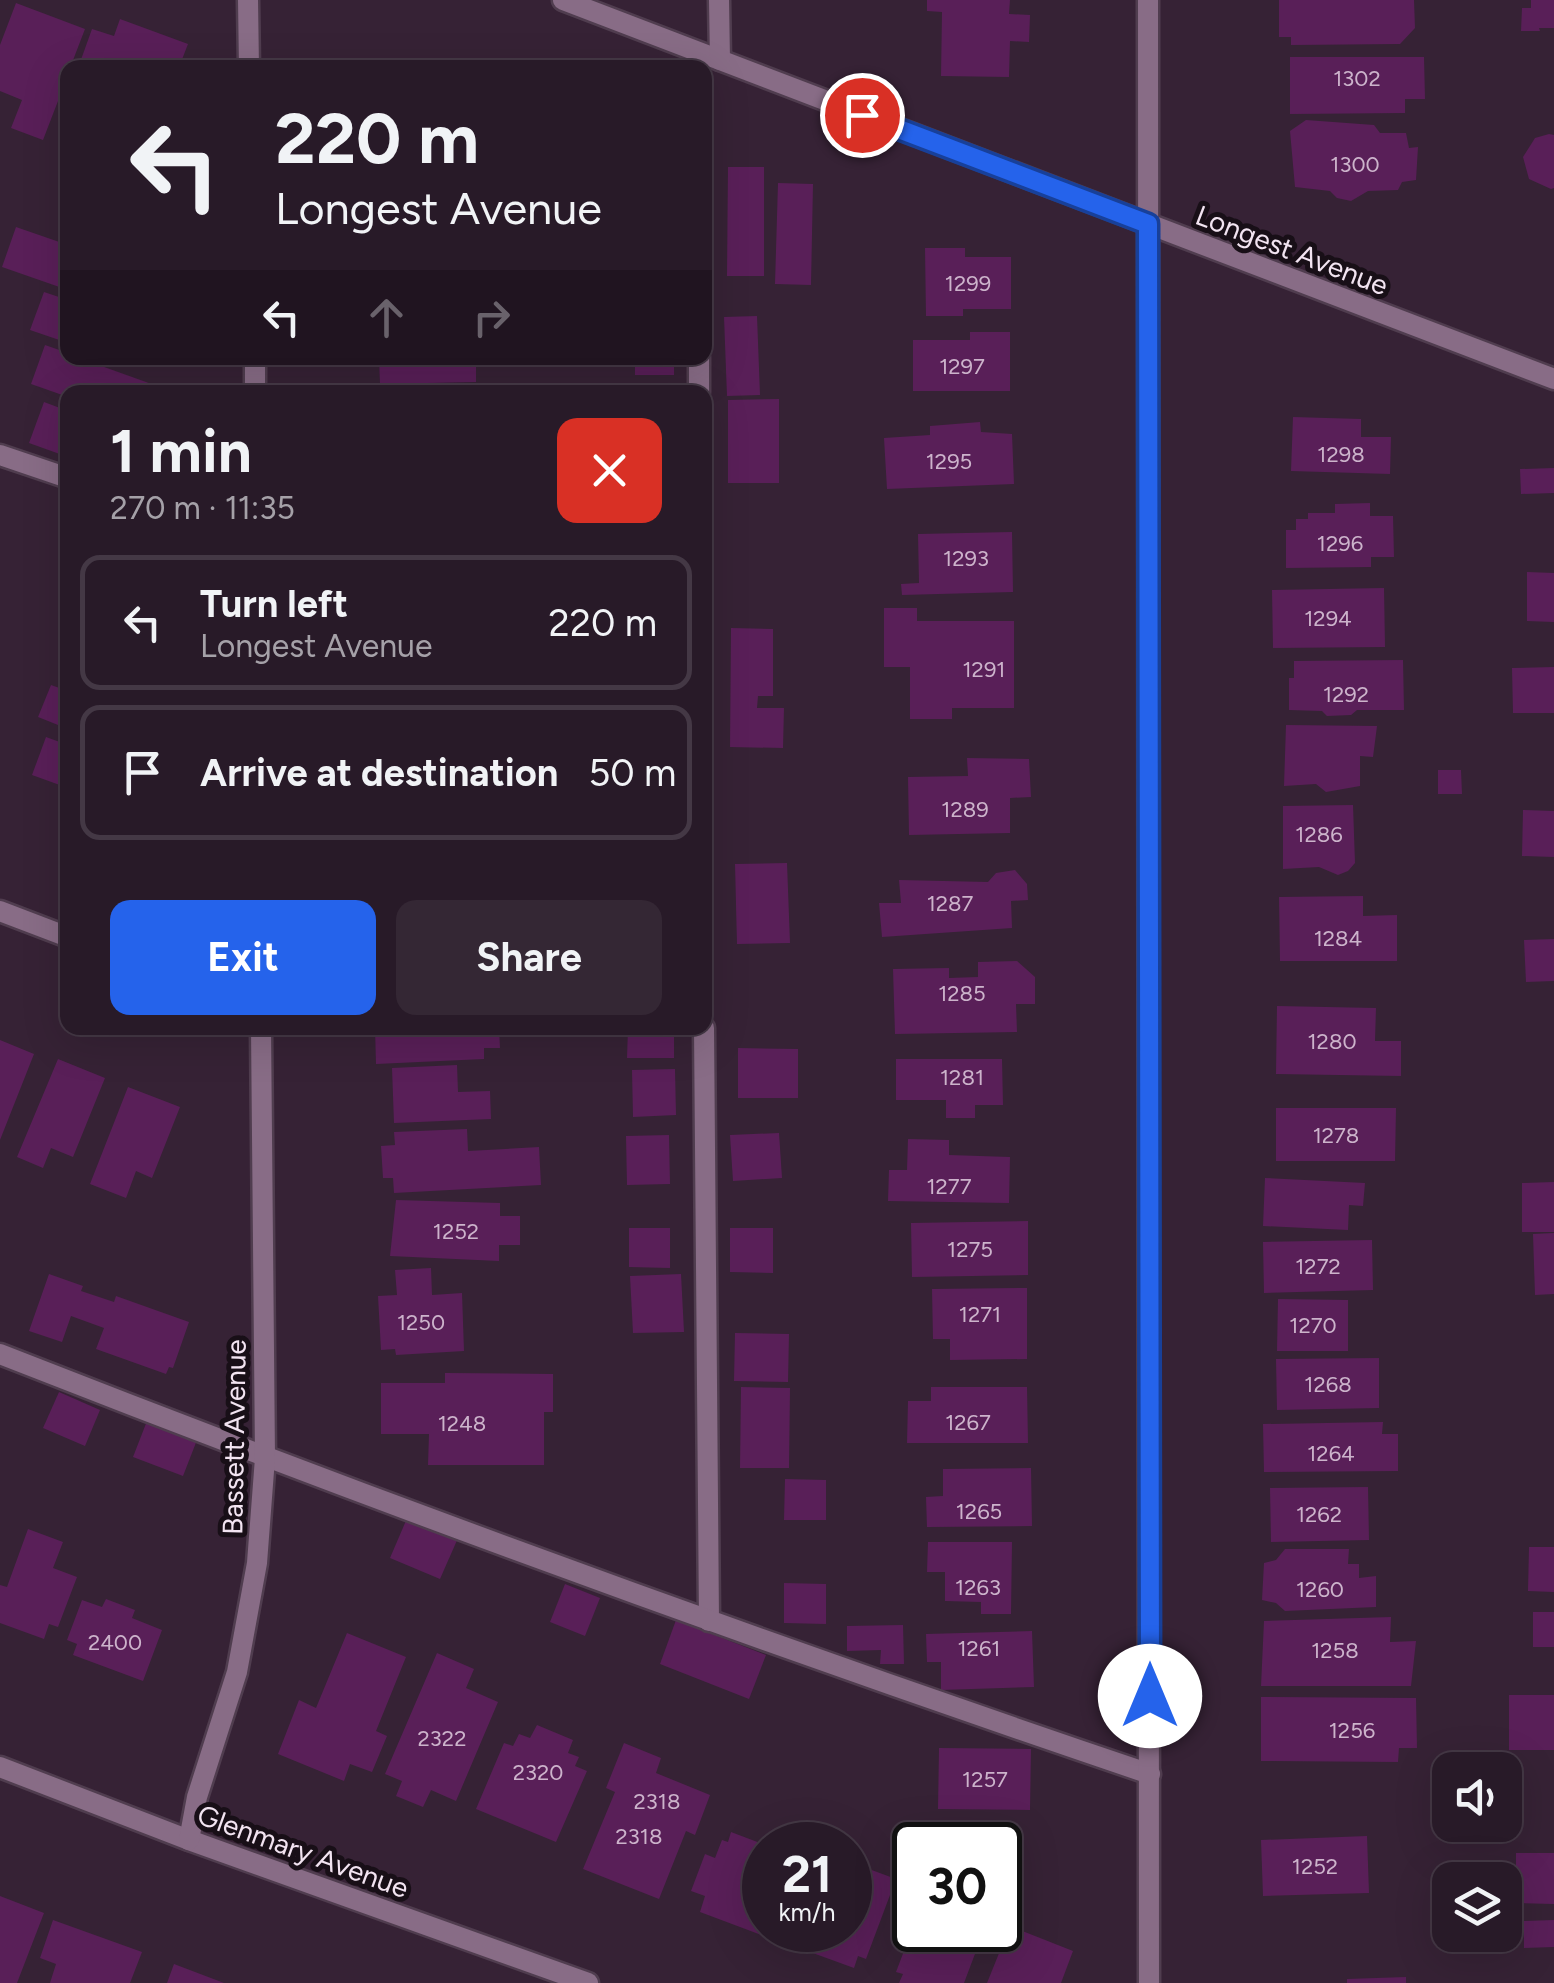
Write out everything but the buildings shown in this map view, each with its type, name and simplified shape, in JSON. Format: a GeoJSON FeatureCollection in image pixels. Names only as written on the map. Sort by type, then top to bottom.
{"type":"FeatureCollection","features":[{"type":"Feature","properties":{"kind":"street"},"geometry":{"type":"LineString","coordinates":[[248,0],[249,60]]}},
{"type":"Feature","properties":{"kind":"street","name":"Longest Avenue"},"geometry":{"type":"LineString","coordinates":[[563,0],[696,59],[720,60],[1554,378]]}},
{"type":"Feature","properties":{"kind":"street"},"geometry":{"type":"LineString","coordinates":[[719,0],[720,60]]}},
{"type":"Feature","properties":{"kind":"street"},"geometry":{"type":"LineString","coordinates":[[1148,0],[1148,1983]]}},
{"type":"Feature","properties":{"kind":"street"},"geometry":{"type":"LineString","coordinates":[[0,455],[60,475]]}},
{"type":"Feature","properties":{"kind":"street"},"geometry":{"type":"LineString","coordinates":[[0,912],[60,934]]}},
{"type":"Feature","properties":{"kind":"street","name":"Bassett Avenue"},"geometry":{"type":"LineString","coordinates":[[189,1840],[197,1797],[237,1672],[257,1563],[265,1458],[261,1035]]}},
{"type":"Feature","properties":{"kind":"street"},"geometry":{"type":"LineString","coordinates":[[704,1035],[709,1621]]}},
{"type":"Feature","properties":{"kind":"street"},"geometry":{"type":"LineString","coordinates":[[0,1354],[265,1458],[709,1621],[1150,1774]]}},
{"type":"Feature","properties":{"kind":"street","name":"Glenmary Avenue"},"geometry":{"type":"LineString","coordinates":[[0,1767],[189,1840],[588,1983]]}},
{"type":"Feature","properties":{"kind":"route"},"geometry":{"type":"LineString","coordinates":[[862,115],[1148,224],[1150,1696]]}}]}
